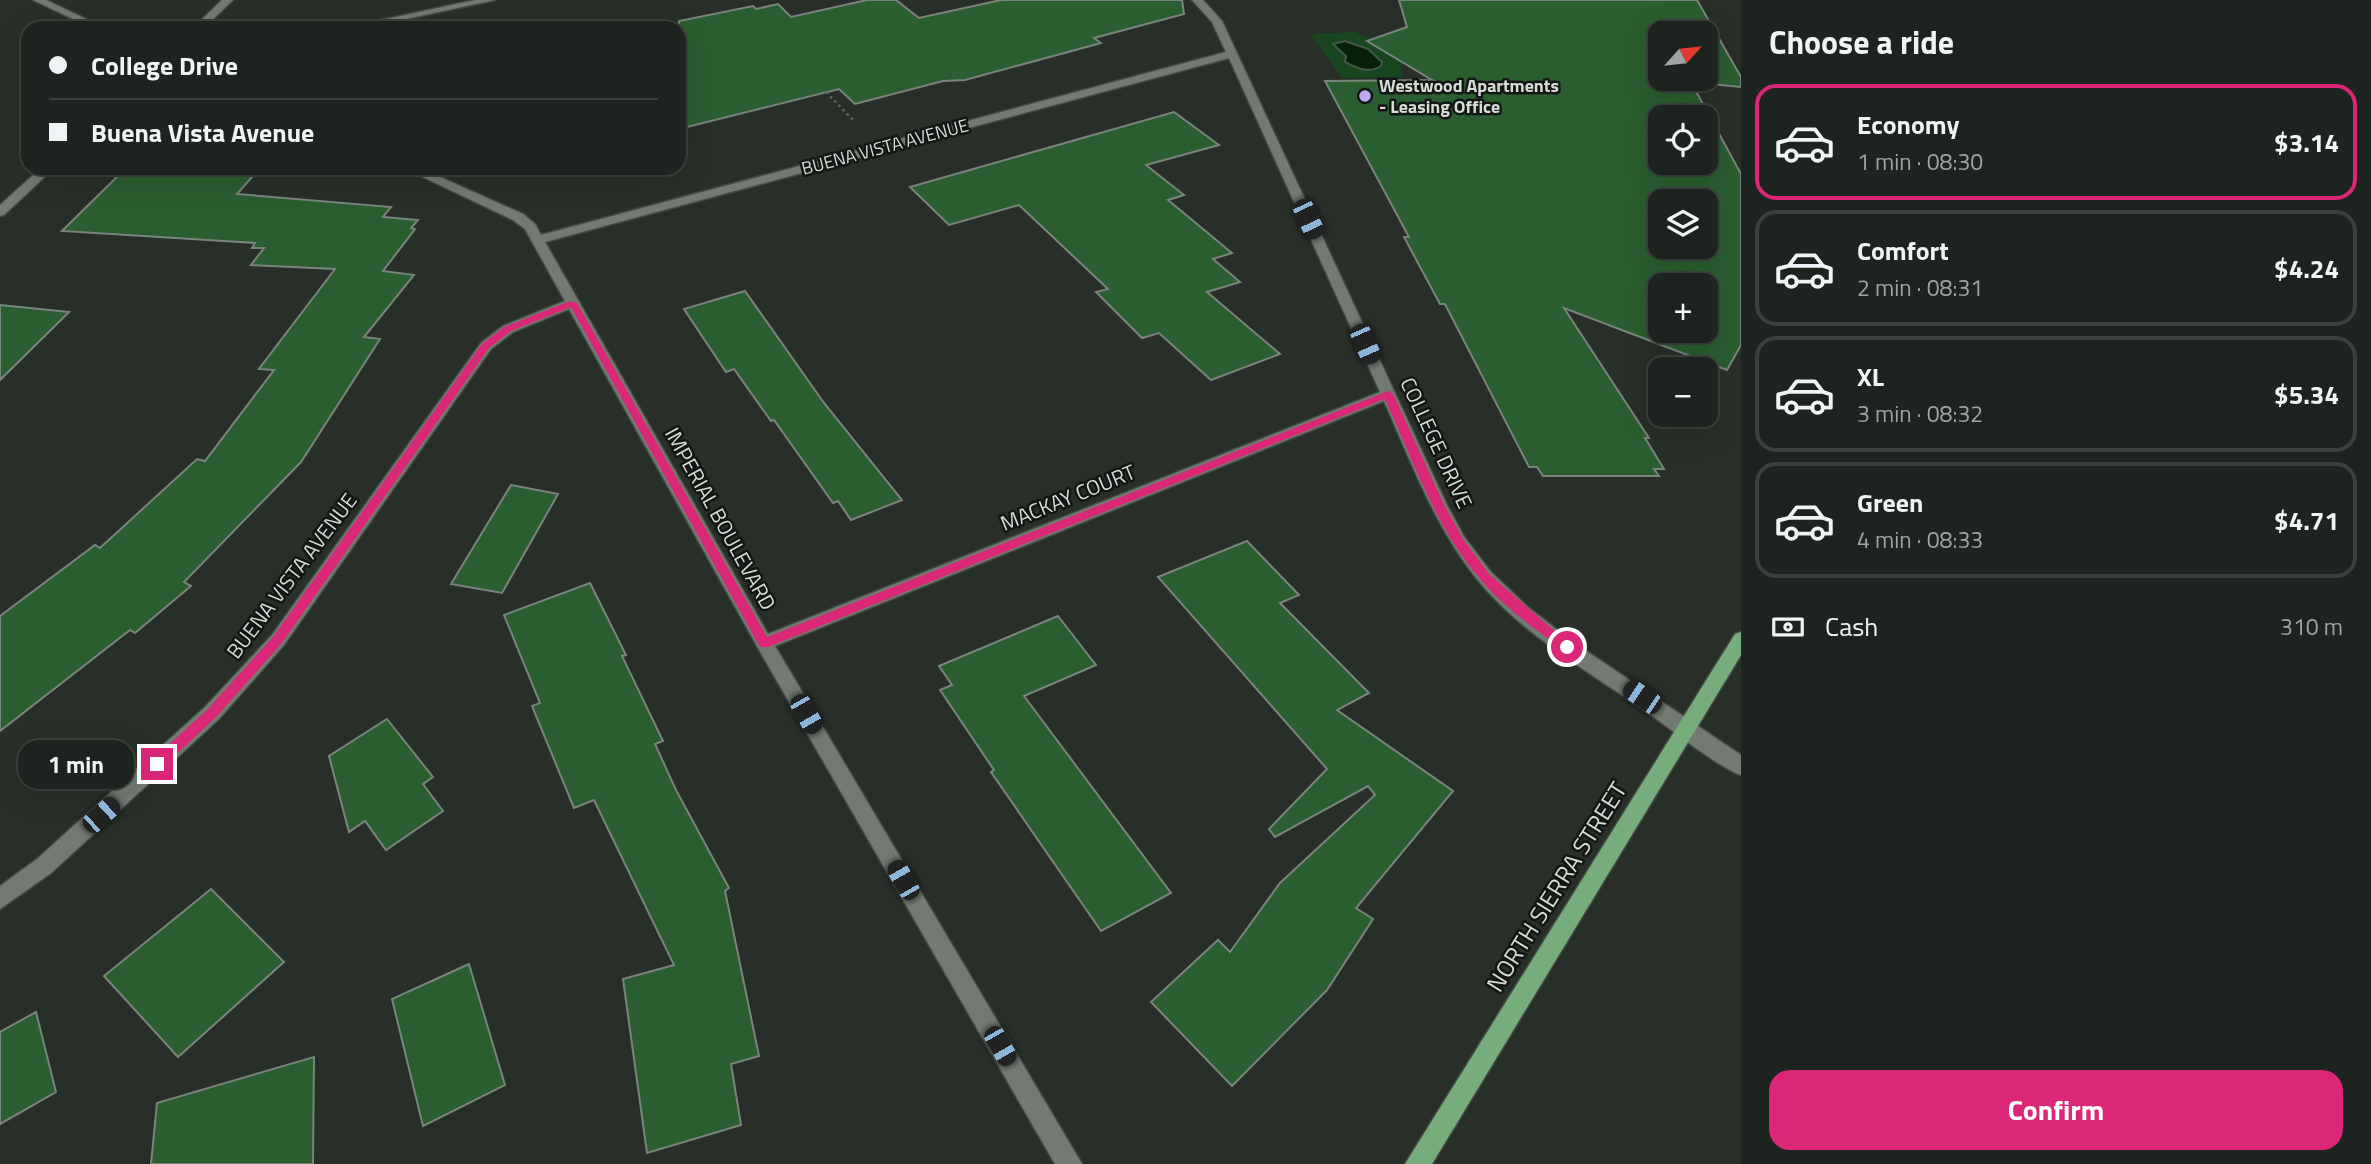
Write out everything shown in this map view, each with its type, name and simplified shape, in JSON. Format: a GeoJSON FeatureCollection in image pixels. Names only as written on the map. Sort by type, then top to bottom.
{"type":"FeatureCollection","features":[{"type":"Feature","properties":{"kind":"main road","name":"NORTH SIERRA STREET"},"geometry":{"type":"LineString","coordinates":[[1418,1164],[1741,639]]}},
{"type":"Feature","properties":{"kind":"street"},"geometry":{"type":"LineString","coordinates":[[38,0],[84,21]]}},
{"type":"Feature","properties":{"kind":"street"},"geometry":{"type":"LineString","coordinates":[[206,21],[228,0]]}},
{"type":"Feature","properties":{"kind":"street"},"geometry":{"type":"LineString","coordinates":[[384,21],[490,0]]}},
{"type":"Feature","properties":{"kind":"street","name":"COLLEGE DRIVE"},"geometry":{"type":"LineString","coordinates":[[1198,0],[1217,21],[1233,54],[1439,505],[1459,542],[1485,578],[1523,613],[1567,647],[1741,766]]}},
{"type":"Feature","properties":{"kind":"street","name":"BUENA VISTA AVENUE"},"geometry":{"type":"LineString","coordinates":[[538,240],[1233,54]]}},
{"type":"Feature","properties":{"kind":"street"},"geometry":{"type":"LineString","coordinates":[[0,212],[40,175]]}},
{"type":"Feature","properties":{"kind":"street","name":"IMPERIAL BOULEVARD"},"geometry":{"type":"LineString","coordinates":[[425,175],[518,217],[530,227],[764,643],[1069,1164]]}},
{"type":"Feature","properties":{"kind":"street","name":"BUENA VISTA AVENUE"},"geometry":{"type":"LineString","coordinates":[[0,899],[44,866],[212,713],[278,640],[486,346],[508,329],[573,303]]}},
{"type":"Feature","properties":{"kind":"street","name":"MACKAY COURT"},"geometry":{"type":"LineString","coordinates":[[764,643],[1388,394]]}},
{"type":"Feature","properties":{"kind":"path"},"geometry":{"type":"LineString","coordinates":[[826,92],[855,122]]}},
{"type":"Feature","properties":{"kind":"shaded area"},"geometry":{"type":"Polygon","coordinates":[[[1355,32],[1400,52],[1402,77],[1342,78],[1310,34],[1355,32]]]}},
{"type":"Feature","properties":{"kind":"shaded area"},"geometry":{"type":"Polygon","coordinates":[[[1345,41],[1368,49],[1382,62],[1381,66],[1367,70],[1345,62],[1346,56],[1333,44],[1345,41]]]}},
{"type":"Feature","properties":{"kind":"building"},"geometry":{"type":"Polygon","coordinates":[[[867,0],[896,0],[919,18],[1001,0],[1182,0],[1184,14],[1094,38],[1101,43],[965,80],[943,81],[855,104],[839,89],[686,127],[686,21],[679,21],[753,6],[756,9],[778,4],[791,17],[867,0]]]}},
{"type":"Feature","properties":{"kind":"building"},"geometry":{"type":"Polygon","coordinates":[[[1399,0],[1697,0],[1709,21],[1648,21],[1648,91],[1696,91],[1704,105],[1648,105],[1648,175],[1718,175],[1718,132],[1741,174],[1741,345],[1727,370],[1718,367],[1718,357],[1693,357],[1656,343],[1718,343],[1718,273],[1648,273],[1648,340],[1564,308],[1649,438],[1645,438],[1664,469],[1654,469],[1659,476],[1543,476],[1537,467],[1529,467],[1445,304],[1440,304],[1404,237],[1409,237],[1325,81],[1432,80],[1367,41],[1407,27],[1399,0]]]}},
{"type":"Feature","properties":{"kind":"building"},"geometry":{"type":"Polygon","coordinates":[[[1718,37],[1741,77],[1741,87],[1718,85],[1718,37]]]}},
{"type":"Feature","properties":{"kind":"building"},"geometry":{"type":"Polygon","coordinates":[[[1174,112],[1219,145],[1146,165],[1184,195],[1168,200],[1232,253],[1213,259],[1240,282],[1207,292],[1280,354],[1211,380],[1159,333],[1142,338],[1096,292],[1108,289],[1019,205],[949,225],[910,187],[1174,112]]]}},
{"type":"Feature","properties":{"kind":"building"},"geometry":{"type":"Polygon","coordinates":[[[119,175],[254,175],[237,194],[391,207],[383,217],[418,220],[411,228],[415,229],[383,271],[414,275],[364,337],[380,339],[301,462],[184,582],[191,586],[135,633],[130,630],[0,731],[0,616],[95,545],[100,548],[197,459],[205,461],[274,370],[259,369],[335,269],[251,265],[264,248],[252,248],[255,243],[62,231],[119,175]]]}},
{"type":"Feature","properties":{"kind":"building"},"geometry":{"type":"Polygon","coordinates":[[[745,291],[824,403],[902,500],[851,520],[838,501],[833,503],[734,369],[726,372],[684,309],[745,291]]]}},
{"type":"Feature","properties":{"kind":"building"},"geometry":{"type":"Polygon","coordinates":[[[0,305],[69,312],[0,380],[0,305]]]}},
{"type":"Feature","properties":{"kind":"building"},"geometry":{"type":"Polygon","coordinates":[[[511,485],[558,494],[502,593],[451,584],[511,485]]]}},
{"type":"Feature","properties":{"kind":"building"},"geometry":{"type":"Polygon","coordinates":[[[1247,541],[1299,595],[1280,603],[1369,693],[1337,710],[1453,791],[1356,908],[1373,919],[1327,990],[1232,1086],[1151,1002],[1218,940],[1230,952],[1280,883],[1375,795],[1368,786],[1275,837],[1269,829],[1327,769],[1158,577],[1247,541]]]}},
{"type":"Feature","properties":{"kind":"building"},"geometry":{"type":"Polygon","coordinates":[[[590,583],[626,655],[622,656],[663,741],[655,744],[676,790],[729,888],[725,891],[759,1056],[731,1064],[741,1125],[647,1153],[623,979],[674,965],[594,800],[574,808],[532,706],[540,703],[504,615],[590,583]]]}},
{"type":"Feature","properties":{"kind":"building"},"geometry":{"type":"Polygon","coordinates":[[[1058,616],[1096,665],[1024,696],[1171,893],[1101,931],[991,772],[994,770],[940,690],[952,685],[939,666],[1058,616]]]}},
{"type":"Feature","properties":{"kind":"building"},"geometry":{"type":"Polygon","coordinates":[[[387,719],[433,777],[423,784],[443,811],[386,850],[365,821],[349,832],[329,756],[387,719]]]}},
{"type":"Feature","properties":{"kind":"building"},"geometry":{"type":"Polygon","coordinates":[[[211,889],[284,962],[178,1057],[104,976],[211,889]]]}},
{"type":"Feature","properties":{"kind":"building"},"geometry":{"type":"Polygon","coordinates":[[[469,964],[505,1085],[423,1126],[392,999],[469,964]]]}},
{"type":"Feature","properties":{"kind":"building"},"geometry":{"type":"Polygon","coordinates":[[[36,1012],[56,1092],[0,1124],[0,1032],[36,1012]]]}},
{"type":"Feature","properties":{"kind":"building"},"geometry":{"type":"Polygon","coordinates":[[[314,1057],[313,1164],[151,1164],[157,1103],[314,1057]]]}},
{"type":"Feature","properties":{"kind":"place","name":"Westwood Apartments - Leasing Office"},"geometry":{"type":"Point","coordinates":[1365,96]}},
{"type":"Feature","properties":{"kind":"route"},"geometry":{"type":"LineString","coordinates":[[157,764],[212,713],[278,640],[486,346],[508,329],[573,303],[764,643],[1388,394],[1459,542],[1485,578],[1523,613],[1567,647]]}}]}
